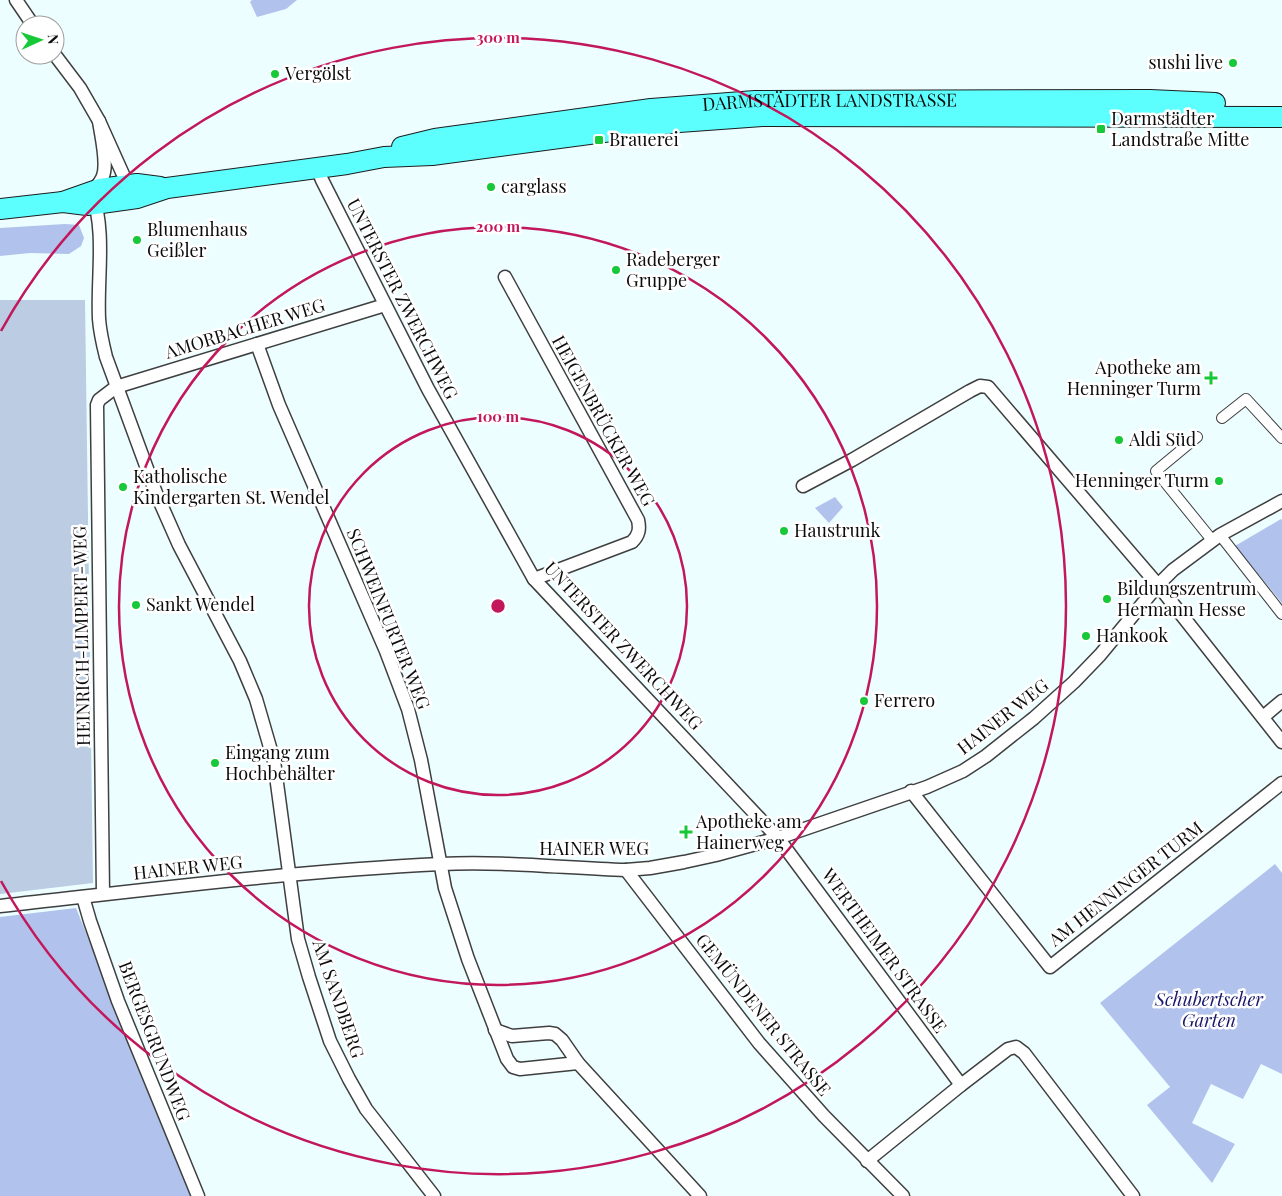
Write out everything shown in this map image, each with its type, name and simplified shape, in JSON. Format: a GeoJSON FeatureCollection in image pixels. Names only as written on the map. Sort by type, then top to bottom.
{"type":"FeatureCollection","features":[{"type":"Feature","properties":{"kind":"main road","name":"DARMSTÄDTER LANDSTRASSE"},"geometry":{"type":"LineString","coordinates":[[384,157],[402,147],[435,139],[651,109],[755,100],[1150,100],[1282,104]]}},
{"type":"Feature","properties":{"kind":"main road","name":"DARMSTÄDTER LANDSTRASSE"},"geometry":{"type":"LineString","coordinates":[[0,209],[62,202],[95,206],[132,192],[137,184],[167,188],[384,157],[432,155],[679,122],[762,116],[1282,117]]}},
{"type":"Feature","properties":{"kind":"street"},"geometry":{"type":"LineString","coordinates":[[16,0],[26,15]]}},
{"type":"Feature","properties":{"kind":"street"},"geometry":{"type":"LineString","coordinates":[[63,65],[80,88],[99,121],[132,192]]}},
{"type":"Feature","properties":{"kind":"street"},"geometry":{"type":"LineString","coordinates":[[95,206],[105,166],[99,121]]}},
{"type":"Feature","properties":{"kind":"street","name":"UNTERSTER ZWERCHWEG"},"geometry":{"type":"LineString","coordinates":[[317,168],[428,389],[534,579],[778,838]]}},
{"type":"Feature","properties":{"kind":"street","name":"AM SANDBERG"},"geometry":{"type":"LineString","coordinates":[[95,206],[100,327],[106,357],[156,493],[240,661],[256,699],[274,761],[298,939],[330,1041],[366,1109],[434,1196]]}},
{"type":"Feature","properties":{"kind":"street","name":"HEIGENBRÜCKER WEG"},"geometry":{"type":"LineString","coordinates":[[504,277],[638,520],[639,525],[637,537],[632,542],[534,579]]}},
{"type":"Feature","properties":{"kind":"street","name":"AMORBACHER WEG"},"geometry":{"type":"LineString","coordinates":[[116,387],[385,306]]}},
{"type":"Feature","properties":{"kind":"street","name":"SCHWEINFURTER WEG"},"geometry":{"type":"LineString","coordinates":[[257,344],[279,405],[400,686],[421,760],[446,888],[468,959],[507,1059],[513,1067],[520,1069],[578,1063]]}},
{"type":"Feature","properties":{"kind":"street"},"geometry":{"type":"LineString","coordinates":[[803,486],[852,460],[970,391],[984,386],[988,387],[1158,585],[1282,742]]}},
{"type":"Feature","properties":{"kind":"street","name":"HEINRICH-LIMPERT-WEG"},"geometry":{"type":"LineString","coordinates":[[103,894],[96,411],[99,400],[116,387]]}},
{"type":"Feature","properties":{"kind":"street"},"geometry":{"type":"LineString","coordinates":[[1222,418],[1246,399],[1282,438]]}},
{"type":"Feature","properties":{"kind":"street"},"geometry":{"type":"LineString","coordinates":[[1197,437],[1156,472],[1282,614]]}},
{"type":"Feature","properties":{"kind":"street","name":"HAINER WEG"},"geometry":{"type":"LineString","coordinates":[[0,906],[289,875],[440,864],[476,863],[626,870],[650,868],[716,856],[778,838],[858,812],[910,791],[927,787],[963,771],[986,756],[1034,718],[1100,656],[1158,585],[1173,570],[1216,538],[1281,503]]}},
{"type":"Feature","properties":{"kind":"street"},"geometry":{"type":"LineString","coordinates":[[1263,717],[1282,701]]}},
{"type":"Feature","properties":{"kind":"street","name":"AM HENNINGER TURM"},"geometry":{"type":"LineString","coordinates":[[910,791],[1050,966],[1282,783]]}},
{"type":"Feature","properties":{"kind":"street","name":"WERTHEIMER STRASSE"},"geometry":{"type":"LineString","coordinates":[[778,838],[961,1085]]}},
{"type":"Feature","properties":{"kind":"street","name":"GEMÜNDENER STRASSE"},"geometry":{"type":"LineString","coordinates":[[626,870],[759,1043],[807,1098],[903,1196]]}},
{"type":"Feature","properties":{"kind":"street","name":"BERGESGRUNDWEG"},"geometry":{"type":"LineString","coordinates":[[83,897],[118,1001],[198,1196]]}},
{"type":"Feature","properties":{"kind":"street"},"geometry":{"type":"LineString","coordinates":[[495,1030],[512,1036],[555,1034],[562,1040],[578,1063],[700,1196]]}},
{"type":"Feature","properties":{"kind":"street"},"geometry":{"type":"LineString","coordinates":[[867,1161],[1008,1049],[1016,1047],[1024,1053],[1132,1196]]}},
{"type":"Feature","properties":{"kind":"green space"},"geometry":{"type":"Polygon","coordinates":[[[252,0],[297,0],[286,9],[257,17],[250,2],[252,0]]]}},
{"type":"Feature","properties":{"kind":"green space"},"geometry":{"type":"Polygon","coordinates":[[[65,224],[79,225],[84,238],[81,246],[69,254],[30,253],[0,256],[0,228],[65,224]]]}},
{"type":"Feature","properties":{"kind":"green space"},"geometry":{"type":"Polygon","coordinates":[[[835,497],[843,507],[829,523],[815,508],[835,497]]]}},
{"type":"Feature","properties":{"kind":"green space"},"geometry":{"type":"Polygon","coordinates":[[[1282,520],[1282,603],[1235,546],[1282,520]]]}},
{"type":"Feature","properties":{"kind":"green space","name":"Schubertscher Garten"},"geometry":{"type":"Polygon","coordinates":[[[1275,864],[1282,873],[1282,1074],[1261,1064],[1243,1099],[1211,1084],[1192,1123],[1235,1144],[1212,1183],[1147,1105],[1170,1087],[1100,1003],[1275,864]]]}},
{"type":"Feature","properties":{"kind":"green space"},"geometry":{"type":"Polygon","coordinates":[[[76,908],[192,1196],[0,1196],[0,917],[76,908]]]}},
{"type":"Feature","properties":{"kind":"shaded area"},"geometry":{"type":"Polygon","coordinates":[[[0,300],[85,300],[93,883],[0,894],[0,300]]]}},
{"type":"Feature","properties":{"kind":"place","name":"sushi live"},"geometry":{"type":"Point","coordinates":[1233,63]}},
{"type":"Feature","properties":{"kind":"place","name":"Vergölst"},"geometry":{"type":"Point","coordinates":[275,74]}},
{"type":"Feature","properties":{"kind":"place","name":"Darmstädter Landstraße Mitte"},"geometry":{"type":"Point","coordinates":[1101,129]}},
{"type":"Feature","properties":{"kind":"place","name":"Brauerei"},"geometry":{"type":"Point","coordinates":[599,140]}},
{"type":"Feature","properties":{"kind":"place","name":"carglass"},"geometry":{"type":"Point","coordinates":[491,187]}},
{"type":"Feature","properties":{"kind":"place","name":"Blumenhaus Geißler"},"geometry":{"type":"Point","coordinates":[137,240]}},
{"type":"Feature","properties":{"kind":"place","name":"Radeberger Gruppe"},"geometry":{"type":"Point","coordinates":[616,270]}},
{"type":"Feature","properties":{"kind":"place","name":"Apotheke am Henninger Turm"},"geometry":{"type":"Point","coordinates":[1211,378]}},
{"type":"Feature","properties":{"kind":"place","name":"Aldi Süd"},"geometry":{"type":"Point","coordinates":[1119,440]}},
{"type":"Feature","properties":{"kind":"place","name":"Henninger Turm"},"geometry":{"type":"Point","coordinates":[1219,481]}},
{"type":"Feature","properties":{"kind":"place","name":"Katholische Kindergarten St. Wendel"},"geometry":{"type":"Point","coordinates":[123,487]}},
{"type":"Feature","properties":{"kind":"place","name":"Haustrunk"},"geometry":{"type":"Point","coordinates":[784,531]}},
{"type":"Feature","properties":{"kind":"place","name":"Bildungszentrum Hermann Hesse"},"geometry":{"type":"Point","coordinates":[1107,599]}},
{"type":"Feature","properties":{"kind":"place","name":"Sankt Wendel"},"geometry":{"type":"Point","coordinates":[136,605]}},
{"type":"Feature","properties":{"kind":"place","name":"Hankook"},"geometry":{"type":"Point","coordinates":[1086,636]}},
{"type":"Feature","properties":{"kind":"place","name":"Ferrero"},"geometry":{"type":"Point","coordinates":[864,701]}},
{"type":"Feature","properties":{"kind":"place","name":"Eingang zum Hochbehälter"},"geometry":{"type":"Point","coordinates":[215,763]}},
{"type":"Feature","properties":{"kind":"place","name":"Apotheke am Hainerweg"},"geometry":{"type":"Point","coordinates":[686,832]}}]}
